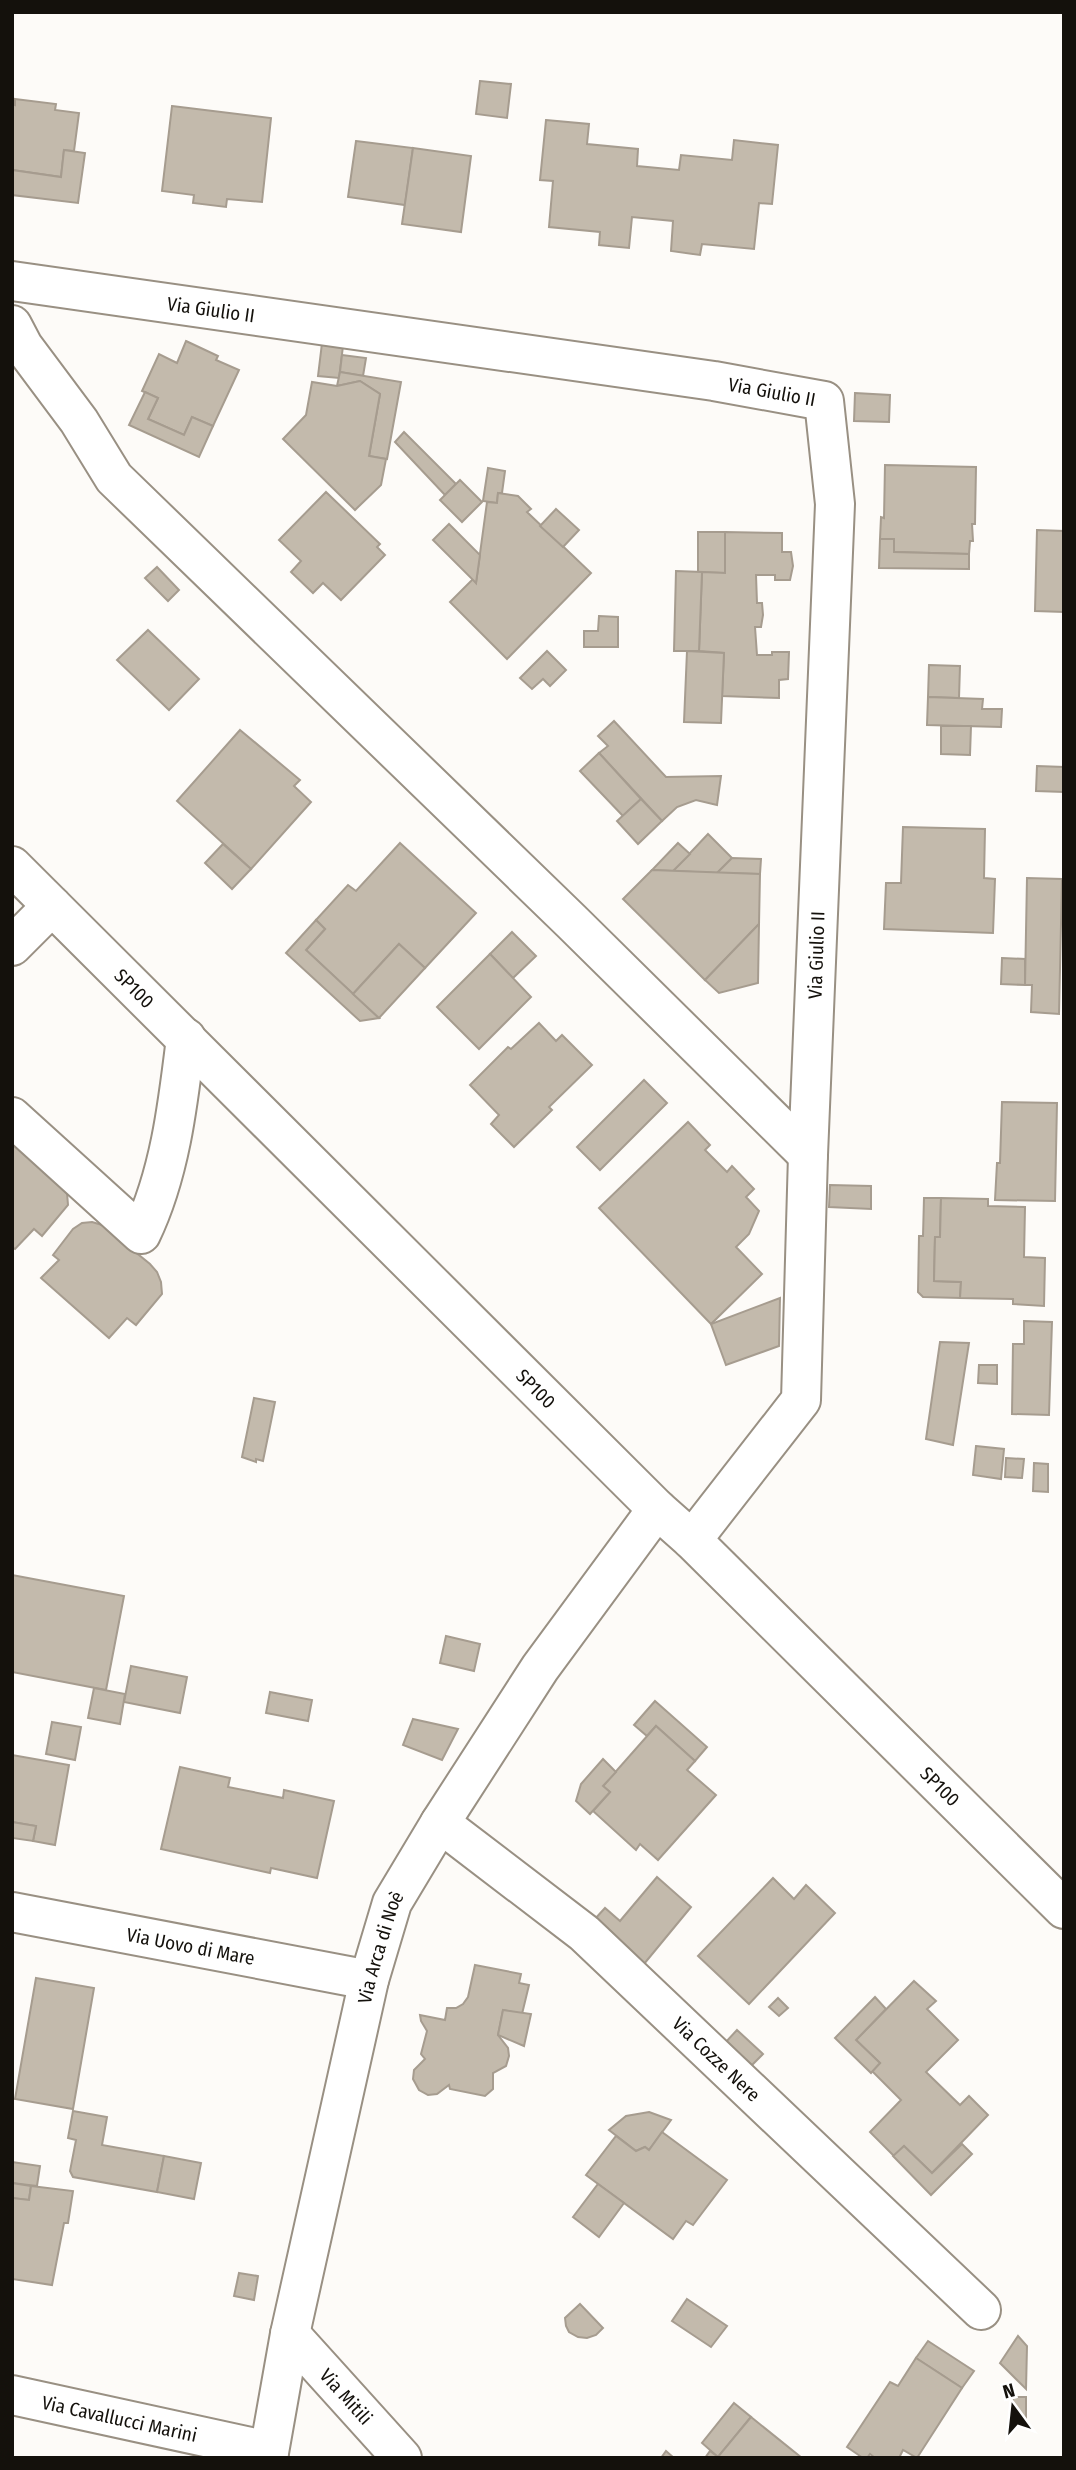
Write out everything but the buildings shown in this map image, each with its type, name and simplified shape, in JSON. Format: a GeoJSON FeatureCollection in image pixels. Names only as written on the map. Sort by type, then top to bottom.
{"type":"FeatureCollection","features":[{"type":"Feature","properties":{"kind":"street","name":"Via Giulio II"},"geometry":{"type":"LineString","coordinates":[[12,281],[714,381],[824,401],[835,504],[808,1155],[801,1400],[692,1540]]}},
{"type":"Feature","properties":{"kind":"street"},"geometry":{"type":"LineString","coordinates":[[12,325],[23,345],[79,421],[114,478],[562,912],[808,1155]]}},
{"type":"Feature","properties":{"kind":"street","name":"SP100"},"geometry":{"type":"LineString","coordinates":[[12,866],[657,1509],[692,1540],[1064,1909]]}},
{"type":"Feature","properties":{"kind":"street"},"geometry":{"type":"LineString","coordinates":[[12,946],[52,905]]}},
{"type":"Feature","properties":{"kind":"street"},"geometry":{"type":"LineString","coordinates":[[12,1117],[141,1234],[152,1212],[177,1113],[186,1038]]}},
{"type":"Feature","properties":{"kind":"street","name":"Via Arca di Noè"},"geometry":{"type":"LineString","coordinates":[[269,2454],[290,2333],[369,1980],[393,1903],[440,1823],[540,1668],[657,1509]]}},
{"type":"Feature","properties":{"kind":"street","name":"Via Cozze Nere"},"geometry":{"type":"LineString","coordinates":[[440,1823],[584,1933],[981,2310]]}},
{"type":"Feature","properties":{"kind":"street","name":"Via Uovo di Mare"},"geometry":{"type":"LineString","coordinates":[[12,1912],[369,1980]]}},
{"type":"Feature","properties":{"kind":"street","name":"Via Mitili"},"geometry":{"type":"LineString","coordinates":[[290,2333],[402,2458]]}},
{"type":"Feature","properties":{"kind":"street","name":"Via Cavallucci Marini"},"geometry":{"type":"LineString","coordinates":[[12,2395],[269,2454]]}}]}
